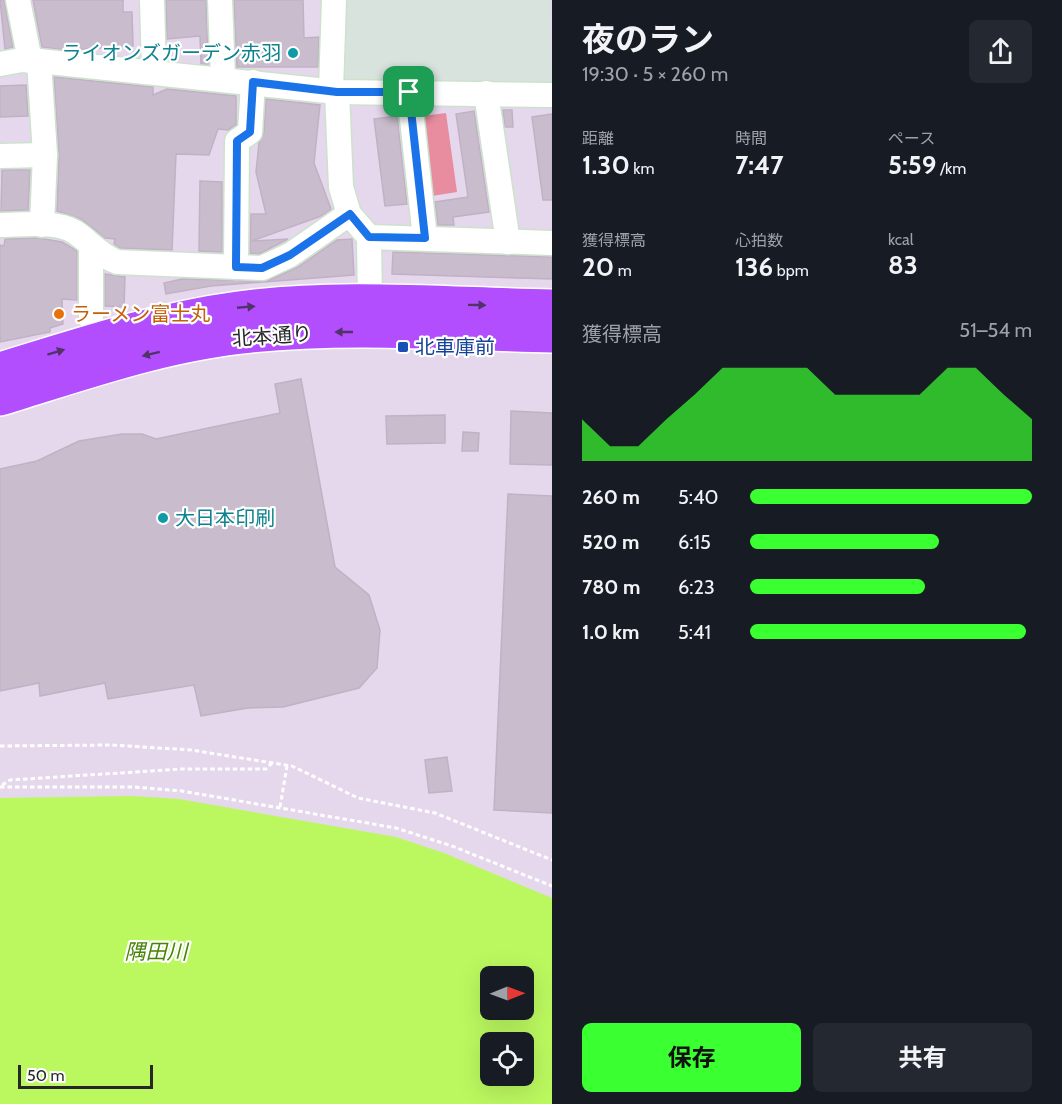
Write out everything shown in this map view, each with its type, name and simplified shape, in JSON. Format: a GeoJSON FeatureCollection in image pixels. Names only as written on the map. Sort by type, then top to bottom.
{"type":"FeatureCollection","features":[{"type":"Feature","properties":{"kind":"highway","name":"北本通り"},"geometry":{"type":"LineString","coordinates":[[0,369],[186,316],[240,308],[306,303],[552,306]]}},
{"type":"Feature","properties":{"kind":"highway","name":"北本通り"},"geometry":{"type":"LineString","coordinates":[[0,399],[126,361],[212,341],[250,336],[348,332],[552,336]]}},
{"type":"Feature","properties":{"kind":"street"},"geometry":{"type":"LineString","coordinates":[[18,0],[34,61],[45,155],[42,225]]}},
{"type":"Feature","properties":{"kind":"street"},"geometry":{"type":"LineString","coordinates":[[152,0],[154,71]]}},
{"type":"Feature","properties":{"kind":"street"},"geometry":{"type":"LineString","coordinates":[[220,0],[223,78]]}},
{"type":"Feature","properties":{"kind":"street"},"geometry":{"type":"LineString","coordinates":[[334,0],[334,92],[341,187],[350,214],[369,237],[370,303]]}},
{"type":"Feature","properties":{"kind":"street"},"geometry":{"type":"LineString","coordinates":[[0,64],[34,61],[154,71],[334,92],[552,95]]}},
{"type":"Feature","properties":{"kind":"street"},"geometry":{"type":"LineString","coordinates":[[236,267],[237,141],[250,132],[253,82]]}},
{"type":"Feature","properties":{"kind":"street"},"geometry":{"type":"LineString","coordinates":[[409,92],[425,238]]}},
{"type":"Feature","properties":{"kind":"street"},"geometry":{"type":"LineString","coordinates":[[486,93],[508,242]]}},
{"type":"Feature","properties":{"kind":"street"},"geometry":{"type":"LineString","coordinates":[[0,156],[45,155]]}},
{"type":"Feature","properties":{"kind":"street"},"geometry":{"type":"LineString","coordinates":[[0,225],[65,227],[77,234],[101,256],[117,262],[262,268],[290,255],[350,214]]}},
{"type":"Feature","properties":{"kind":"street"},"geometry":{"type":"LineString","coordinates":[[369,237],[552,243]]}},
{"type":"Feature","properties":{"kind":"street"},"geometry":{"type":"LineString","coordinates":[[91,319],[92,248]]}},
{"type":"Feature","properties":{"kind":"path"},"geometry":{"type":"LineString","coordinates":[[0,746],[111,745],[191,750],[272,763],[286,766],[358,798],[435,813],[552,860]]}},
{"type":"Feature","properties":{"kind":"path"},"geometry":{"type":"LineString","coordinates":[[0,787],[10,780],[182,769],[266,769],[272,763]]}},
{"type":"Feature","properties":{"kind":"path"},"geometry":{"type":"LineString","coordinates":[[280,807],[286,766]]}},
{"type":"Feature","properties":{"kind":"path"},"geometry":{"type":"LineString","coordinates":[[0,787],[134,787],[182,791],[280,807],[396,828],[452,846],[552,886]]}},
{"type":"Feature","properties":{"kind":"shaded area"},"geometry":{"type":"Polygon","coordinates":[[[337,0],[550,0],[552,85],[336,82],[337,0]]]}},
{"type":"Feature","properties":{"kind":"shaded area"},"geometry":{"type":"Polygon","coordinates":[[[446,113],[457,192],[432,196],[422,116],[446,113]]]}},
{"type":"Feature","properties":{"kind":"water","name":"隅田川"},"geometry":{"type":"Polygon","coordinates":[[[132,796],[179,799],[396,837],[444,853],[552,898],[552,1104],[0,1104],[0,798],[132,796]]]}},
{"type":"Feature","properties":{"kind":"building"},"geometry":{"type":"Polygon","coordinates":[[[0,0],[4,0],[13,47],[5,49],[0,0]]]}},
{"type":"Feature","properties":{"kind":"building"},"geometry":{"type":"Polygon","coordinates":[[[33,0],[123,0],[123,12],[132,12],[133,46],[66,50],[42,47],[33,0]]]}},
{"type":"Feature","properties":{"kind":"building"},"geometry":{"type":"Polygon","coordinates":[[[166,0],[206,0],[208,64],[201,64],[200,36],[167,39],[166,0]]]}},
{"type":"Feature","properties":{"kind":"building"},"geometry":{"type":"Polygon","coordinates":[[[234,0],[303,0],[304,38],[319,37],[318,67],[237,67],[234,0]]]}},
{"type":"Feature","properties":{"kind":"building"},"geometry":{"type":"Polygon","coordinates":[[[54,77],[153,87],[153,95],[167,89],[236,96],[236,125],[228,130],[218,129],[209,155],[176,154],[172,250],[120,248],[114,244],[115,239],[105,238],[81,219],[57,211],[59,155],[54,77]]]}},
{"type":"Feature","properties":{"kind":"building"},"geometry":{"type":"Polygon","coordinates":[[[26,85],[28,116],[0,117],[0,86],[26,85]]]}},
{"type":"Feature","properties":{"kind":"building"},"geometry":{"type":"Polygon","coordinates":[[[266,99],[320,105],[314,163],[331,209],[321,216],[252,241],[288,239],[259,254],[250,253],[251,214],[266,214],[256,172],[259,143],[264,133],[266,99]]]}},
{"type":"Feature","properties":{"kind":"building"},"geometry":{"type":"Polygon","coordinates":[[[503,110],[512,110],[513,127],[505,127],[503,110]]]}},
{"type":"Feature","properties":{"kind":"building"},"geometry":{"type":"Polygon","coordinates":[[[474,111],[489,212],[453,217],[454,225],[438,225],[435,202],[468,197],[456,114],[474,111]]]}},
{"type":"Feature","properties":{"kind":"building"},"geometry":{"type":"Polygon","coordinates":[[[552,114],[552,200],[543,200],[532,117],[552,114]]]}},
{"type":"Feature","properties":{"kind":"building"},"geometry":{"type":"Polygon","coordinates":[[[397,116],[407,204],[385,206],[374,119],[397,116]]]}},
{"type":"Feature","properties":{"kind":"building"},"geometry":{"type":"Polygon","coordinates":[[[2,170],[30,170],[28,210],[1,211],[2,170]]]}},
{"type":"Feature","properties":{"kind":"building"},"geometry":{"type":"Polygon","coordinates":[[[200,181],[222,182],[222,252],[199,251],[200,181]]]}},
{"type":"Feature","properties":{"kind":"building"},"geometry":{"type":"Polygon","coordinates":[[[38,238],[62,242],[77,251],[77,300],[62,299],[63,324],[50,328],[50,332],[0,342],[0,245],[4,246],[5,239],[38,238]]]}},
{"type":"Feature","properties":{"kind":"building"},"geometry":{"type":"Polygon","coordinates":[[[352,239],[354,275],[211,286],[166,294],[164,283],[182,279],[267,281],[298,267],[337,240],[352,239]]]}},
{"type":"Feature","properties":{"kind":"building"},"geometry":{"type":"Polygon","coordinates":[[[393,252],[552,257],[552,279],[392,274],[393,252]]]}},
{"type":"Feature","properties":{"kind":"building"},"geometry":{"type":"Polygon","coordinates":[[[105,274],[125,277],[124,307],[105,306],[105,274]]]}},
{"type":"Feature","properties":{"kind":"building","name":"大日本印刷"},"geometry":{"type":"Polygon","coordinates":[[[301,379],[335,567],[369,595],[380,630],[377,668],[359,688],[283,707],[248,708],[201,716],[194,685],[108,699],[105,683],[40,696],[39,683],[0,691],[0,469],[37,461],[79,441],[122,434],[142,434],[156,439],[280,413],[275,384],[301,379]]]}},
{"type":"Feature","properties":{"kind":"building"},"geometry":{"type":"Polygon","coordinates":[[[511,411],[552,413],[552,465],[510,464],[511,411]]]}},
{"type":"Feature","properties":{"kind":"building"},"geometry":{"type":"Polygon","coordinates":[[[445,415],[445,443],[387,444],[386,416],[445,415]]]}},
{"type":"Feature","properties":{"kind":"building"},"geometry":{"type":"Polygon","coordinates":[[[463,432],[479,433],[478,451],[462,451],[463,432]]]}},
{"type":"Feature","properties":{"kind":"building"},"geometry":{"type":"Polygon","coordinates":[[[508,494],[552,496],[552,813],[494,810],[508,494]]]}},
{"type":"Feature","properties":{"kind":"building"},"geometry":{"type":"Polygon","coordinates":[[[447,757],[452,791],[429,793],[425,760],[447,757]]]}},
{"type":"Feature","properties":{"kind":"place","name":"ライオンズガーデン赤羽"},"geometry":{"type":"Point","coordinates":[293,53]}},
{"type":"Feature","properties":{"kind":"place","name":"ラーメン富士丸"},"geometry":{"type":"Point","coordinates":[59,314]}},
{"type":"Feature","properties":{"kind":"place","name":"北車庫前"},"geometry":{"type":"Point","coordinates":[403,347]}},
{"type":"Feature","properties":{"kind":"place","name":"大日本印刷"},"geometry":{"type":"Point","coordinates":[163,518]}},
{"type":"Feature","properties":{"kind":"route"},"geometry":{"type":"LineString","coordinates":[[253,82],[337,92],[409,92],[425,238],[369,237],[350,214],[290,255],[262,268],[236,267],[237,141],[250,132],[253,82]]}}]}
